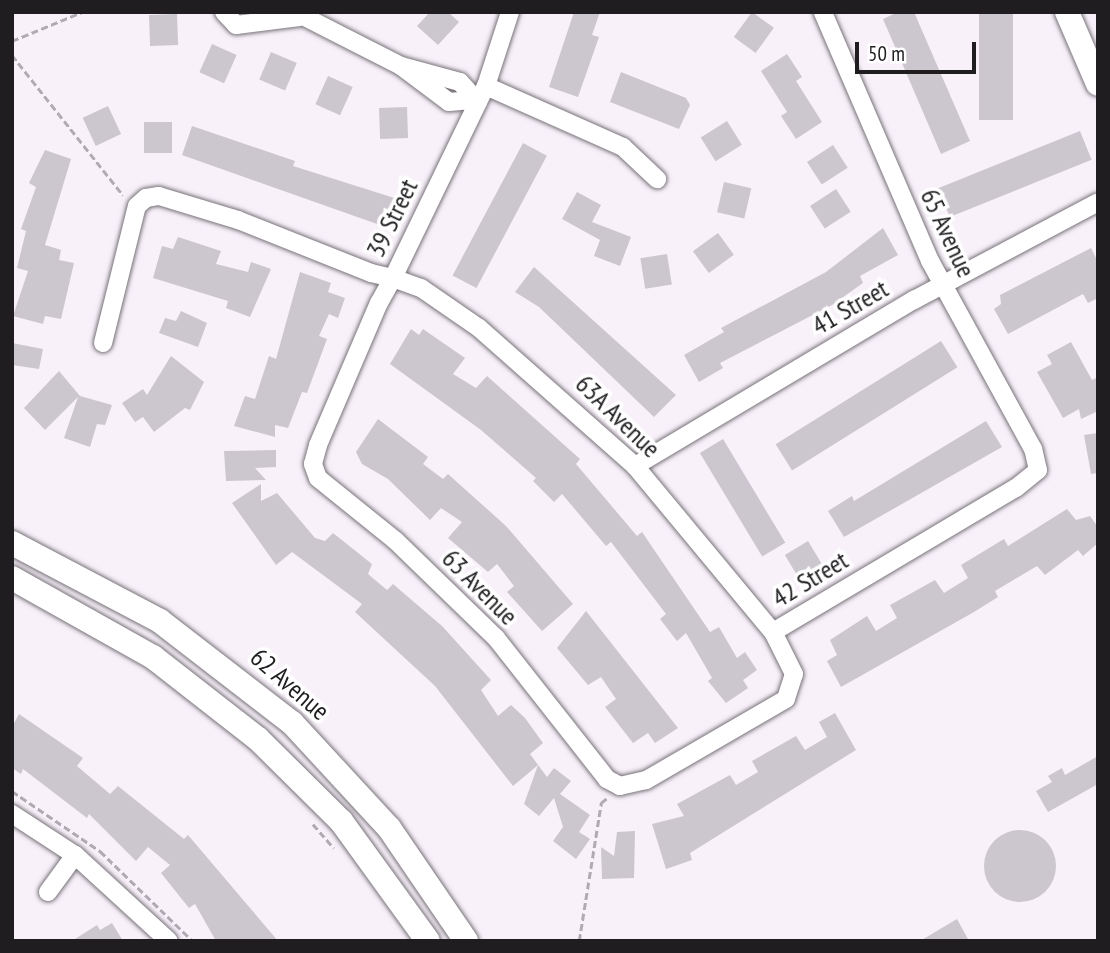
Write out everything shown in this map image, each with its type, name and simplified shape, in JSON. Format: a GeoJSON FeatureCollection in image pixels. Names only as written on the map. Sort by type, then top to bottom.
{"type":"FeatureCollection","features":[{"type":"Feature","properties":{"kind":"main road"},"geometry":{"type":"LineString","coordinates":[[1068,12],[1098,84]]}},
{"type":"Feature","properties":{"kind":"main road","name":"62 Avenue"},"geometry":{"type":"LineString","coordinates":[[12,543],[160,621],[292,723],[389,828],[466,941]]}},
{"type":"Feature","properties":{"kind":"main road"},"geometry":{"type":"LineString","coordinates":[[12,578],[153,657],[258,739],[341,821],[428,941]]}},
{"type":"Feature","properties":{"kind":"street"},"geometry":{"type":"LineString","coordinates":[[224,12],[236,25],[297,15],[401,66],[449,102],[479,96],[623,147],[657,179]]}},
{"type":"Feature","properties":{"kind":"street","name":"39 Street"},"geometry":{"type":"LineString","coordinates":[[318,445],[479,96],[510,12]]}},
{"type":"Feature","properties":{"kind":"street","name":"65 Avenue"},"geometry":{"type":"LineString","coordinates":[[823,12],[942,284],[1028,439],[1038,470]]}},
{"type":"Feature","properties":{"kind":"street","name":"63A Avenue"},"geometry":{"type":"LineString","coordinates":[[103,343],[137,206],[146,198],[159,197],[238,220],[421,288],[479,328],[635,466],[773,632]]}},
{"type":"Feature","properties":{"kind":"street","name":"41 Street"},"geometry":{"type":"LineString","coordinates":[[635,466],[942,284],[1098,202]]}},
{"type":"Feature","properties":{"kind":"street","name":"63 Avenue"},"geometry":{"type":"LineString","coordinates":[[318,445],[313,464],[326,488],[396,541],[496,638],[607,779]]}},
{"type":"Feature","properties":{"kind":"street","name":"42 Street"},"geometry":{"type":"LineString","coordinates":[[607,779],[620,786],[646,780],[786,699],[794,674],[773,632],[1016,488],[1038,470]]}},
{"type":"Feature","properties":{"kind":"street"},"geometry":{"type":"LineString","coordinates":[[12,814],[75,855],[169,941]]}},
{"type":"Feature","properties":{"kind":"street"},"geometry":{"type":"LineString","coordinates":[[48,892],[75,855]]}},
{"type":"Feature","properties":{"kind":"path"},"geometry":{"type":"LineString","coordinates":[[12,41],[82,12]]}},
{"type":"Feature","properties":{"kind":"path"},"geometry":{"type":"LineString","coordinates":[[12,55],[114,187]]}},
{"type":"Feature","properties":{"kind":"path"},"geometry":{"type":"LineString","coordinates":[[579,941],[601,803]]}},
{"type":"Feature","properties":{"kind":"path"},"geometry":{"type":"LineString","coordinates":[[305,815],[339,854]]}},
{"type":"Feature","properties":{"kind":"building"},"geometry":{"type":"Polygon","coordinates":[[[430,12],[448,12],[459,22],[438,45],[417,26],[430,12]]]}},
{"type":"Feature","properties":{"kind":"building"},"geometry":{"type":"Polygon","coordinates":[[[574,12],[600,12],[592,35],[599,37],[578,97],[549,87],[574,12]]]}},
{"type":"Feature","properties":{"kind":"building"},"geometry":{"type":"Polygon","coordinates":[[[752,12],[774,28],[756,53],[734,37],[752,12]]]}},
{"type":"Feature","properties":{"kind":"building"},"geometry":{"type":"Polygon","coordinates":[[[898,12],[914,12],[970,141],[941,154],[883,19],[898,12]]]}},
{"type":"Feature","properties":{"kind":"building"},"geometry":{"type":"Polygon","coordinates":[[[979,12],[1013,12],[1013,120],[979,120],[979,12]]]}},
{"type":"Feature","properties":{"kind":"building"},"geometry":{"type":"Polygon","coordinates":[[[177,14],[178,45],[150,46],[149,15],[177,14]]]}},
{"type":"Feature","properties":{"kind":"building"},"geometry":{"type":"Polygon","coordinates":[[[212,44],[237,55],[224,83],[199,72],[212,44]]]}},
{"type":"Feature","properties":{"kind":"building"},"geometry":{"type":"Polygon","coordinates":[[[271,52],[297,63],[285,91],[259,80],[271,52]]]}},
{"type":"Feature","properties":{"kind":"building"},"geometry":{"type":"Polygon","coordinates":[[[787,54],[802,77],[796,81],[822,122],[796,139],[781,116],[787,112],[761,71],[787,54]]]}},
{"type":"Feature","properties":{"kind":"building"},"geometry":{"type":"Polygon","coordinates":[[[621,72],[686,98],[690,105],[679,129],[610,102],[621,72]]]}},
{"type":"Feature","properties":{"kind":"building"},"geometry":{"type":"Polygon","coordinates":[[[328,76],[353,87],[340,115],[315,104],[328,76]]]}},
{"type":"Feature","properties":{"kind":"building"},"geometry":{"type":"Polygon","coordinates":[[[108,106],[121,134],[96,146],[83,118],[108,106]]]}},
{"type":"Feature","properties":{"kind":"building"},"geometry":{"type":"Polygon","coordinates":[[[407,107],[408,138],[380,139],[379,108],[407,107]]]}},
{"type":"Feature","properties":{"kind":"building"},"geometry":{"type":"Polygon","coordinates":[[[727,121],[742,145],[716,161],[701,137],[727,121]]]}},
{"type":"Feature","properties":{"kind":"building"},"geometry":{"type":"Polygon","coordinates":[[[144,122],[172,122],[172,153],[144,153],[144,122]]]}},
{"type":"Feature","properties":{"kind":"building"},"geometry":{"type":"Polygon","coordinates":[[[192,126],[295,161],[293,166],[404,201],[394,230],[182,155],[192,126]]]}},
{"type":"Feature","properties":{"kind":"building"},"geometry":{"type":"Polygon","coordinates":[[[1080,131],[1092,160],[950,217],[938,188],[1080,131]]]}},
{"type":"Feature","properties":{"kind":"building"},"geometry":{"type":"Polygon","coordinates":[[[523,143],[547,156],[476,288],[453,275],[523,143]]]}},
{"type":"Feature","properties":{"kind":"building"},"geometry":{"type":"Polygon","coordinates":[[[833,145],[848,168],[822,185],[807,162],[833,145]]]}},
{"type":"Feature","properties":{"kind":"building"},"geometry":{"type":"Polygon","coordinates":[[[45,150],[71,159],[45,245],[61,250],[59,260],[74,263],[61,319],[45,316],[43,324],[13,316],[28,271],[17,268],[26,231],[21,229],[36,187],[29,183],[45,150]]]}},
{"type":"Feature","properties":{"kind":"building"},"geometry":{"type":"Polygon","coordinates":[[[724,182],[751,188],[744,219],[717,212],[724,182]]]}},
{"type":"Feature","properties":{"kind":"building"},"geometry":{"type":"Polygon","coordinates":[[[836,189],[851,212],[825,229],[810,206],[836,189]]]}},
{"type":"Feature","properties":{"kind":"building"},"geometry":{"type":"Polygon","coordinates":[[[577,192],[601,205],[592,222],[631,237],[620,266],[594,256],[600,240],[562,219],[577,192]]]}},
{"type":"Feature","properties":{"kind":"building"},"geometry":{"type":"Polygon","coordinates":[[[883,228],[898,255],[860,276],[863,283],[832,305],[720,363],[723,368],[699,382],[684,355],[724,332],[721,328],[826,272],[883,228]]]}},
{"type":"Feature","properties":{"kind":"building"},"geometry":{"type":"Polygon","coordinates":[[[718,233],[734,255],[709,273],[693,251],[718,233]]]}},
{"type":"Feature","properties":{"kind":"building"},"geometry":{"type":"Polygon","coordinates":[[[178,237],[221,251],[216,264],[248,272],[251,262],[271,269],[250,317],[226,308],[228,301],[153,278],[162,246],[173,249],[178,237]]]}},
{"type":"Feature","properties":{"kind":"building"},"geometry":{"type":"Polygon","coordinates":[[[1091,248],[1098,262],[1098,298],[1088,303],[1083,294],[1008,334],[994,309],[1001,304],[1000,295],[1091,248]]]}},
{"type":"Feature","properties":{"kind":"building"},"geometry":{"type":"Polygon","coordinates":[[[667,254],[672,285],[645,289],[640,258],[667,254]]]}},
{"type":"Feature","properties":{"kind":"building"},"geometry":{"type":"Polygon","coordinates":[[[534,267],[676,395],[654,417],[539,307],[515,292],[534,267]]]}},
{"type":"Feature","properties":{"kind":"building"},"geometry":{"type":"Polygon","coordinates":[[[300,272],[331,283],[328,292],[345,298],[338,318],[329,314],[319,336],[327,339],[307,393],[302,392],[288,428],[275,425],[275,437],[234,426],[245,396],[255,399],[269,356],[276,359],[300,272]]]}},
{"type":"Feature","properties":{"kind":"building"},"geometry":{"type":"Polygon","coordinates":[[[181,311],[207,323],[198,347],[159,333],[165,318],[176,321],[181,311]]]}},
{"type":"Feature","properties":{"kind":"building"},"geometry":{"type":"Polygon","coordinates":[[[411,329],[419,335],[423,329],[465,358],[453,374],[476,388],[487,376],[580,459],[576,464],[637,536],[642,532],[710,632],[719,627],[737,658],[745,652],[757,670],[743,680],[748,688],[726,703],[708,681],[712,678],[686,633],[677,641],[660,619],[666,614],[611,542],[606,546],[562,494],[554,502],[533,481],[536,478],[481,430],[390,364],[411,329]]]}},
{"type":"Feature","properties":{"kind":"building"},"geometry":{"type":"Polygon","coordinates":[[[941,341],[957,367],[792,471],[776,444],[941,341]]]}},
{"type":"Feature","properties":{"kind":"building"},"geometry":{"type":"Polygon","coordinates":[[[1071,342],[1092,380],[1098,377],[1098,411],[1081,419],[1079,409],[1063,418],[1037,372],[1052,364],[1047,355],[1071,342]]]}},
{"type":"Feature","properties":{"kind":"building"},"geometry":{"type":"Polygon","coordinates":[[[12,343],[43,349],[39,369],[12,365],[12,343]]]}},
{"type":"Feature","properties":{"kind":"building"},"geometry":{"type":"Polygon","coordinates":[[[171,356],[204,382],[190,410],[185,408],[154,432],[143,417],[135,422],[122,403],[143,389],[147,395],[171,356]]]}},
{"type":"Feature","properties":{"kind":"building"},"geometry":{"type":"Polygon","coordinates":[[[59,371],[80,396],[112,405],[105,425],[97,424],[90,447],[64,438],[78,397],[45,430],[24,408],[59,371]]]}},
{"type":"Feature","properties":{"kind":"building"},"geometry":{"type":"Polygon","coordinates":[[[378,419],[428,457],[423,464],[443,479],[448,474],[506,526],[573,604],[542,631],[507,592],[514,586],[497,564],[488,572],[448,538],[462,522],[441,508],[430,520],[388,479],[362,464],[356,452],[378,419]]]}},
{"type":"Feature","properties":{"kind":"building"},"geometry":{"type":"Polygon","coordinates":[[[986,421],[1002,447],[844,537],[828,511],[852,496],[854,501],[986,421]]]}},
{"type":"Feature","properties":{"kind":"building"},"geometry":{"type":"Polygon","coordinates":[[[1098,433],[1098,473],[1091,474],[1084,435],[1098,433]]]}},
{"type":"Feature","properties":{"kind":"building"},"geometry":{"type":"Polygon","coordinates":[[[723,439],[785,543],[762,557],[700,453],[723,439]]]}},
{"type":"Feature","properties":{"kind":"building"},"geometry":{"type":"Polygon","coordinates":[[[276,450],[276,467],[255,468],[266,480],[226,481],[224,451],[276,450]]]}},
{"type":"Feature","properties":{"kind":"building"},"geometry":{"type":"Polygon","coordinates":[[[261,484],[261,501],[277,493],[315,538],[325,541],[333,533],[372,564],[368,574],[387,590],[393,584],[442,626],[491,680],[481,690],[498,716],[511,705],[525,718],[543,743],[530,754],[547,777],[554,768],[571,781],[560,794],[590,815],[579,832],[590,839],[576,859],[553,841],[563,827],[554,798],[539,816],[524,804],[538,765],[513,786],[435,686],[355,612],[362,604],[292,552],[276,565],[232,503],[261,484]]]}},
{"type":"Feature","properties":{"kind":"building"},"geometry":{"type":"Polygon","coordinates":[[[1067,509],[1076,520],[1090,516],[1098,527],[1098,543],[1083,556],[1078,550],[1045,575],[1037,566],[995,591],[998,597],[974,612],[841,687],[827,661],[837,655],[830,640],[867,616],[876,631],[897,618],[890,605],[935,580],[944,593],[968,578],[961,565],[1004,539],[1008,546],[1067,509]]]}},
{"type":"Feature","properties":{"kind":"building"},"geometry":{"type":"Polygon","coordinates":[[[808,541],[824,568],[801,581],[785,555],[808,541]]]}},
{"type":"Feature","properties":{"kind":"building"},"geometry":{"type":"Polygon","coordinates":[[[586,611],[678,728],[655,743],[648,733],[633,743],[605,707],[616,699],[601,677],[588,685],[557,648],[586,611]]]}},
{"type":"Feature","properties":{"kind":"building"},"geometry":{"type":"Polygon","coordinates":[[[835,713],[856,750],[690,853],[692,860],[666,869],[652,824],[684,816],[677,804],[730,775],[736,785],[758,772],[752,761],[796,736],[805,750],[827,737],[819,722],[835,713]]]}},
{"type":"Feature","properties":{"kind":"building"},"geometry":{"type":"Polygon","coordinates":[[[19,714],[83,758],[77,766],[110,794],[118,786],[184,839],[188,835],[278,941],[216,941],[195,904],[189,908],[161,873],[170,865],[148,847],[136,861],[89,814],[87,818],[23,769],[21,774],[12,768],[12,727],[19,714]]]}},
{"type":"Feature","properties":{"kind":"building"},"geometry":{"type":"Polygon","coordinates":[[[1098,756],[1098,784],[1048,812],[1036,791],[1052,782],[1048,776],[1062,768],[1065,775],[1098,756]]]}},
{"type":"Feature","properties":{"kind":"building"},"geometry":{"type":"Polygon","coordinates":[[[1020,830],[1040,836],[1050,846],[1056,866],[1050,886],[1040,896],[1020,902],[1000,896],[990,886],[984,866],[990,846],[1000,836],[1020,830]]]}},
{"type":"Feature","properties":{"kind":"building"},"geometry":{"type":"Polygon","coordinates":[[[635,831],[634,878],[602,879],[601,847],[614,856],[617,832],[635,831]]]}},
{"type":"Feature","properties":{"kind":"building"},"geometry":{"type":"Polygon","coordinates":[[[957,919],[969,941],[920,941],[957,919]]]}},
{"type":"Feature","properties":{"kind":"building"},"geometry":{"type":"Polygon","coordinates":[[[112,923],[123,941],[72,941],[97,925],[100,930],[112,923]]]}}]}
